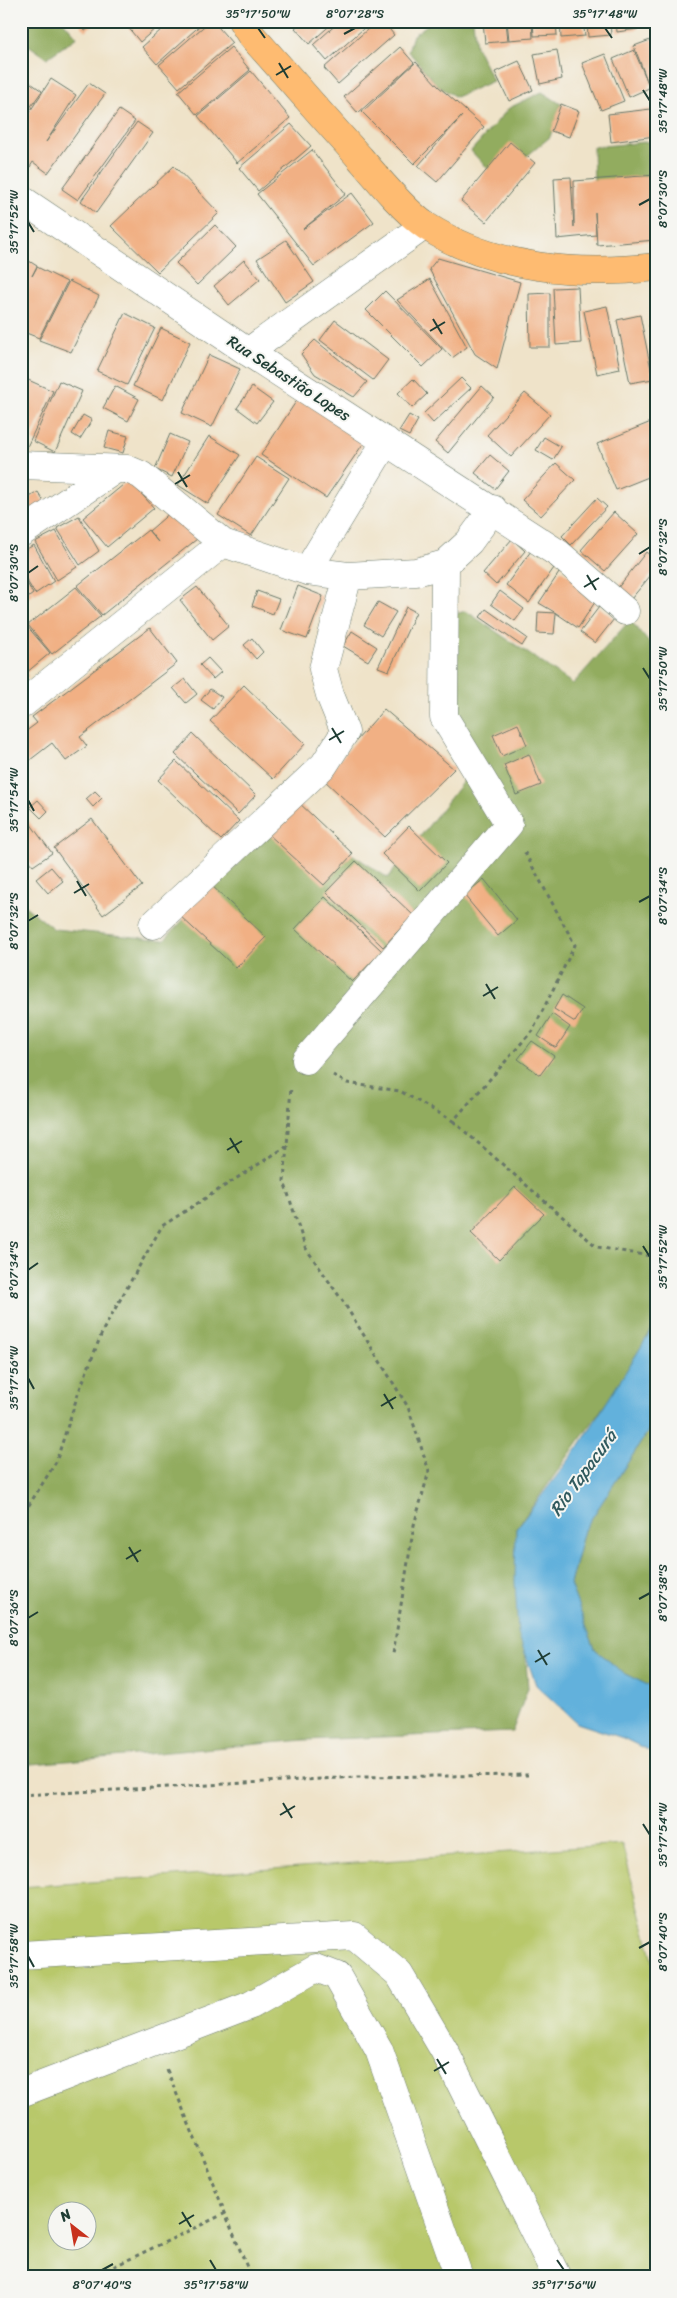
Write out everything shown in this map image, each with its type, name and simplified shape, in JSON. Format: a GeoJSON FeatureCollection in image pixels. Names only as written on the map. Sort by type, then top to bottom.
{"type":"FeatureCollection","features":[{"type":"Feature","properties":{"kind":"main road"},"geometry":{"type":"LineString","coordinates":[[250,25],[388,190],[425,225],[466,247],[549,269],[597,271],[656,267]]}},
{"type":"Feature","properties":{"kind":"street","name":"Rua Sebastião Lopes"},"geometry":{"type":"LineString","coordinates":[[21,199],[248,352],[559,554],[625,611]]}},
{"type":"Feature","properties":{"kind":"street"},"geometry":{"type":"LineString","coordinates":[[248,352],[425,225]]}},
{"type":"Feature","properties":{"kind":"street"},"geometry":{"type":"LineString","coordinates":[[307,571],[386,441]]}},
{"type":"Feature","properties":{"kind":"street"},"geometry":{"type":"LineString","coordinates":[[21,465],[127,469],[142,475],[223,543],[307,571],[348,576],[416,572],[445,564],[469,542],[492,509]]}},
{"type":"Feature","properties":{"kind":"street"},"geometry":{"type":"LineString","coordinates":[[21,533],[116,470]]}},
{"type":"Feature","properties":{"kind":"street"},"geometry":{"type":"LineString","coordinates":[[21,705],[223,543]]}},
{"type":"Feature","properties":{"kind":"street"},"geometry":{"type":"LineString","coordinates":[[306,1060],[510,824],[444,717],[445,564]]}},
{"type":"Feature","properties":{"kind":"street"},"geometry":{"type":"LineString","coordinates":[[153,925],[324,765],[345,732],[330,695],[324,669],[348,576]]}},
{"type":"Feature","properties":{"kind":"street"},"geometry":{"type":"LineString","coordinates":[[21,1954],[354,1936],[399,1974],[404,1982],[444,2050],[557,2277]]}},
{"type":"Feature","properties":{"kind":"street"},"geometry":{"type":"LineString","coordinates":[[21,2093],[251,2005],[316,1968],[337,1976],[379,2050],[459,2277]]}},
{"type":"Feature","properties":{"kind":"path"},"geometry":{"type":"LineString","coordinates":[[453,1121],[533,1030],[575,945],[510,824]]}},
{"type":"Feature","properties":{"kind":"path"},"geometry":{"type":"LineString","coordinates":[[393,1654],[414,1525],[429,1471],[408,1407],[344,1303],[306,1248],[284,1181],[291,1080],[306,1060],[347,1083],[400,1091],[453,1121],[596,1247],[656,1257]]}},
{"type":"Feature","properties":{"kind":"path"},"geometry":{"type":"LineString","coordinates":[[21,1526],[29,1505],[56,1462],[78,1394],[103,1330],[162,1226],[287,1146]]}},
{"type":"Feature","properties":{"kind":"path"},"geometry":{"type":"LineString","coordinates":[[21,1510],[29,1505]]}},
{"type":"Feature","properties":{"kind":"path"},"geometry":{"type":"LineString","coordinates":[[21,1795],[358,1777],[528,1775]]}},
{"type":"Feature","properties":{"kind":"path"},"geometry":{"type":"LineString","coordinates":[[156,2042],[251,2277]]}},
{"type":"Feature","properties":{"kind":"path"},"geometry":{"type":"LineString","coordinates":[[92,2277],[226,2213]]}},
{"type":"Feature","properties":{"kind":"green space"},"geometry":{"type":"Polygon","coordinates":[[[21,21],[63,21],[77,37],[47,58],[21,40],[21,21]]]}},
{"type":"Feature","properties":{"kind":"green space"},"geometry":{"type":"Polygon","coordinates":[[[433,21],[473,21],[476,46],[493,81],[456,97],[438,86],[408,51],[413,35],[433,21]]]}},
{"type":"Feature","properties":{"kind":"green space"},"geometry":{"type":"Polygon","coordinates":[[[542,92],[561,104],[550,137],[527,156],[488,169],[471,151],[509,108],[542,92]]]}},
{"type":"Feature","properties":{"kind":"green space"},"geometry":{"type":"Polygon","coordinates":[[[656,141],[656,175],[594,181],[593,147],[656,141]]]}},
{"type":"Feature","properties":{"kind":"green space"},"geometry":{"type":"Polygon","coordinates":[[[466,611],[573,684],[630,620],[656,651],[656,1322],[614,1392],[516,1529],[528,1688],[512,1732],[305,1740],[21,1765],[21,903],[54,929],[164,940],[288,812],[388,878],[475,766],[444,717],[455,614],[466,611]]]}},
{"type":"Feature","properties":{"kind":"green space"},"geometry":{"type":"Polygon","coordinates":[[[656,1419],[656,1689],[623,1673],[595,1649],[570,1585],[584,1530],[656,1419]]]}},
{"type":"Feature","properties":{"kind":"green space"},"geometry":{"type":"Polygon","coordinates":[[[622,1844],[656,1972],[656,2277],[21,2277],[21,1887],[622,1844]]]}},
{"type":"Feature","properties":{"kind":"water","name":"Rio Tapacurá"},"geometry":{"type":"Polygon","coordinates":[[[656,1323],[656,1419],[584,1530],[570,1584],[595,1649],[623,1673],[656,1689],[656,1754],[623,1738],[577,1723],[536,1685],[518,1633],[515,1582],[516,1529],[578,1448],[656,1323]]]}},
{"type":"Feature","properties":{"kind":"building"},"geometry":{"type":"Polygon","coordinates":[[[78,21],[98,21],[85,31],[78,21]]]}},
{"type":"Feature","properties":{"kind":"building"},"geometry":{"type":"Polygon","coordinates":[[[123,21],[164,21],[140,42],[123,21]]]}},
{"type":"Feature","properties":{"kind":"building"},"geometry":{"type":"Polygon","coordinates":[[[171,21],[205,21],[157,64],[142,47],[171,21]]]}},
{"type":"Feature","properties":{"kind":"building"},"geometry":{"type":"Polygon","coordinates":[[[210,21],[213,21],[232,43],[179,88],[159,65],[210,21]]]}},
{"type":"Feature","properties":{"kind":"building"},"geometry":{"type":"Polygon","coordinates":[[[303,21],[335,21],[309,44],[295,28],[303,21]]]}},
{"type":"Feature","properties":{"kind":"building"},"geometry":{"type":"Polygon","coordinates":[[[340,21],[372,21],[327,61],[313,45],[340,21]]]}},
{"type":"Feature","properties":{"kind":"building"},"geometry":{"type":"Polygon","coordinates":[[[377,21],[383,21],[394,35],[338,84],[324,68],[377,21]]]}},
{"type":"Feature","properties":{"kind":"building"},"geometry":{"type":"Polygon","coordinates":[[[483,21],[506,21],[508,41],[485,43],[483,21]]]}},
{"type":"Feature","properties":{"kind":"building"},"geometry":{"type":"Polygon","coordinates":[[[507,21],[532,21],[533,38],[509,40],[507,21]]]}},
{"type":"Feature","properties":{"kind":"building"},"geometry":{"type":"Polygon","coordinates":[[[533,21],[556,21],[557,35],[534,36],[533,21]]]}},
{"type":"Feature","properties":{"kind":"building"},"geometry":{"type":"Polygon","coordinates":[[[560,21],[583,21],[585,36],[561,38],[560,21]]]}},
{"type":"Feature","properties":{"kind":"building"},"geometry":{"type":"Polygon","coordinates":[[[587,21],[610,21],[611,35],[588,37],[587,21]]]}},
{"type":"Feature","properties":{"kind":"building"},"geometry":{"type":"Polygon","coordinates":[[[616,21],[637,21],[638,29],[617,32],[616,21]]]}},
{"type":"Feature","properties":{"kind":"building"},"geometry":{"type":"Polygon","coordinates":[[[653,39],[656,46],[656,82],[648,85],[649,88],[629,97],[613,59],[634,50],[648,83],[634,46],[653,39]]]}},
{"type":"Feature","properties":{"kind":"building"},"geometry":{"type":"Polygon","coordinates":[[[231,47],[250,70],[197,115],[178,92],[231,47]]]}},
{"type":"Feature","properties":{"kind":"building"},"geometry":{"type":"Polygon","coordinates":[[[400,47],[414,63],[358,113],[344,97],[400,47]]]}},
{"type":"Feature","properties":{"kind":"building"},"geometry":{"type":"Polygon","coordinates":[[[557,50],[562,79],[540,84],[534,54],[557,50]]]}},
{"type":"Feature","properties":{"kind":"building"},"geometry":{"type":"Polygon","coordinates":[[[605,54],[624,101],[601,110],[582,63],[605,54]]]}},
{"type":"Feature","properties":{"kind":"building"},"geometry":{"type":"Polygon","coordinates":[[[519,61],[533,90],[509,101],[495,72],[519,61]]]}},
{"type":"Feature","properties":{"kind":"building"},"geometry":{"type":"Polygon","coordinates":[[[416,62],[438,86],[484,127],[437,182],[418,166],[462,116],[414,164],[362,112],[416,62]]]}},
{"type":"Feature","properties":{"kind":"building"},"geometry":{"type":"Polygon","coordinates":[[[251,71],[290,118],[237,163],[198,116],[251,71]]]}},
{"type":"Feature","properties":{"kind":"building"},"geometry":{"type":"Polygon","coordinates":[[[21,76],[42,91],[21,120],[21,76]]]}},
{"type":"Feature","properties":{"kind":"building"},"geometry":{"type":"Polygon","coordinates":[[[51,79],[76,95],[46,142],[89,83],[105,94],[48,173],[33,162],[30,167],[21,162],[21,125],[51,79]]]}},
{"type":"Feature","properties":{"kind":"building"},"geometry":{"type":"Polygon","coordinates":[[[561,104],[579,111],[569,137],[551,131],[561,104]]]}},
{"type":"Feature","properties":{"kind":"building"},"geometry":{"type":"Polygon","coordinates":[[[651,109],[655,136],[611,142],[608,114],[651,109]]]}},
{"type":"Feature","properties":{"kind":"building"},"geometry":{"type":"Polygon","coordinates":[[[119,110],[135,121],[78,200],[62,189],[119,110]]]}},
{"type":"Feature","properties":{"kind":"building"},"geometry":{"type":"Polygon","coordinates":[[[137,122],[153,133],[96,213],[81,201],[137,122]]]}},
{"type":"Feature","properties":{"kind":"building"},"geometry":{"type":"Polygon","coordinates":[[[291,124],[311,146],[258,191],[239,168],[291,124]]]}},
{"type":"Feature","properties":{"kind":"building"},"geometry":{"type":"Polygon","coordinates":[[[510,142],[535,163],[486,222],[461,201],[510,142]]]}},
{"type":"Feature","properties":{"kind":"building"},"geometry":{"type":"Polygon","coordinates":[[[312,150],[346,194],[303,229],[352,193],[374,222],[314,266],[257,194],[312,150]]]}},
{"type":"Feature","properties":{"kind":"building"},"geometry":{"type":"Polygon","coordinates":[[[174,166],[219,213],[158,272],[111,226],[174,166]]]}},
{"type":"Feature","properties":{"kind":"building"},"geometry":{"type":"Polygon","coordinates":[[[656,175],[656,240],[597,245],[595,212],[596,235],[557,239],[554,178],[571,177],[574,227],[574,181],[656,175]]]}},
{"type":"Feature","properties":{"kind":"building"},"geometry":{"type":"Polygon","coordinates":[[[215,225],[236,247],[197,285],[176,263],[215,225]]]}},
{"type":"Feature","properties":{"kind":"building"},"geometry":{"type":"Polygon","coordinates":[[[286,240],[314,282],[285,302],[257,259],[286,240]]]}},
{"type":"Feature","properties":{"kind":"building"},"geometry":{"type":"Polygon","coordinates":[[[21,256],[37,266],[32,276],[37,267],[67,282],[39,338],[21,331],[21,256]]]}},
{"type":"Feature","properties":{"kind":"building"},"geometry":{"type":"Polygon","coordinates":[[[438,258],[520,282],[497,369],[475,354],[429,269],[438,258]]]}},
{"type":"Feature","properties":{"kind":"building"},"geometry":{"type":"Polygon","coordinates":[[[244,260],[260,279],[229,305],[214,286],[244,260]]]}},
{"type":"Feature","properties":{"kind":"building"},"geometry":{"type":"Polygon","coordinates":[[[430,279],[467,347],[452,358],[397,300],[430,279]]]}},
{"type":"Feature","properties":{"kind":"building"},"geometry":{"type":"Polygon","coordinates":[[[69,281],[99,296],[71,352],[39,340],[69,281]]]}},
{"type":"Feature","properties":{"kind":"building"},"geometry":{"type":"Polygon","coordinates":[[[578,287],[581,343],[556,345],[553,288],[578,287]]]}},
{"type":"Feature","properties":{"kind":"building"},"geometry":{"type":"Polygon","coordinates":[[[385,291],[442,349],[423,367],[366,310],[385,291]]]}},
{"type":"Feature","properties":{"kind":"building"},"geometry":{"type":"Polygon","coordinates":[[[550,293],[550,347],[530,347],[529,294],[550,293]]]}},
{"type":"Feature","properties":{"kind":"building"},"geometry":{"type":"Polygon","coordinates":[[[607,306],[620,369],[597,374],[584,311],[607,306]]]}},
{"type":"Feature","properties":{"kind":"building"},"geometry":{"type":"Polygon","coordinates":[[[125,313],[155,328],[127,385],[97,371],[125,313]]]}},
{"type":"Feature","properties":{"kind":"building"},"geometry":{"type":"Polygon","coordinates":[[[640,315],[653,379],[630,383],[617,320],[640,315]]]}},
{"type":"Feature","properties":{"kind":"building"},"geometry":{"type":"Polygon","coordinates":[[[335,320],[388,360],[373,380],[320,340],[335,320]]]}},
{"type":"Feature","properties":{"kind":"building"},"geometry":{"type":"Polygon","coordinates":[[[656,324],[656,354],[655,354],[649,325],[656,324]]]}},
{"type":"Feature","properties":{"kind":"building"},"geometry":{"type":"Polygon","coordinates":[[[161,328],[190,342],[163,400],[133,386],[161,328]]]}},
{"type":"Feature","properties":{"kind":"building"},"geometry":{"type":"Polygon","coordinates":[[[315,340],[367,382],[354,397],[315,374],[301,354],[315,340]]]}},
{"type":"Feature","properties":{"kind":"building"},"geometry":{"type":"Polygon","coordinates":[[[209,355],[240,369],[212,427],[182,413],[209,355]]]}},
{"type":"Feature","properties":{"kind":"building"},"geometry":{"type":"Polygon","coordinates":[[[461,378],[471,388],[433,423],[424,413],[461,378]]]}},
{"type":"Feature","properties":{"kind":"building"},"geometry":{"type":"Polygon","coordinates":[[[26,379],[53,391],[26,449],[21,447],[21,389],[26,379]]]}},
{"type":"Feature","properties":{"kind":"building"},"geometry":{"type":"Polygon","coordinates":[[[413,379],[427,394],[412,408],[398,393],[413,379]]]}},
{"type":"Feature","properties":{"kind":"building"},"geometry":{"type":"Polygon","coordinates":[[[59,381],[82,391],[55,452],[33,441],[59,381]]]}},
{"type":"Feature","properties":{"kind":"building"},"geometry":{"type":"Polygon","coordinates":[[[115,386],[139,399],[128,421],[103,408],[115,386]]]}},
{"type":"Feature","properties":{"kind":"building"},"geometry":{"type":"Polygon","coordinates":[[[482,386],[494,397],[448,453],[435,442],[482,386]]]}},
{"type":"Feature","properties":{"kind":"building"},"geometry":{"type":"Polygon","coordinates":[[[252,387],[273,402],[257,423],[237,408],[252,387]]]}},
{"type":"Feature","properties":{"kind":"building"},"geometry":{"type":"Polygon","coordinates":[[[525,393],[550,414],[511,457],[487,435],[525,393]]]}},
{"type":"Feature","properties":{"kind":"building"},"geometry":{"type":"Polygon","coordinates":[[[299,397],[365,441],[326,498],[261,455],[299,397]]]}},
{"type":"Feature","properties":{"kind":"building"},"geometry":{"type":"Polygon","coordinates":[[[83,415],[92,420],[80,439],[72,434],[83,415]]]}},
{"type":"Feature","properties":{"kind":"building"},"geometry":{"type":"Polygon","coordinates":[[[409,415],[418,420],[409,436],[399,431],[409,415]]]}},
{"type":"Feature","properties":{"kind":"building"},"geometry":{"type":"Polygon","coordinates":[[[656,420],[656,474],[616,490],[597,444],[656,420]]]}},
{"type":"Feature","properties":{"kind":"building"},"geometry":{"type":"Polygon","coordinates":[[[109,431],[128,436],[123,453],[104,448],[109,431]]]}},
{"type":"Feature","properties":{"kind":"building"},"geometry":{"type":"Polygon","coordinates":[[[170,434],[188,442],[172,477],[155,469],[170,434]]]}},
{"type":"Feature","properties":{"kind":"building"},"geometry":{"type":"Polygon","coordinates":[[[209,436],[240,455],[208,504],[178,485],[209,436]]]}},
{"type":"Feature","properties":{"kind":"building"},"geometry":{"type":"Polygon","coordinates":[[[544,437],[561,447],[553,460],[536,450],[544,437]]]}},
{"type":"Feature","properties":{"kind":"building"},"geometry":{"type":"Polygon","coordinates":[[[490,455],[509,471],[495,489],[475,473],[490,455]]]}},
{"type":"Feature","properties":{"kind":"building"},"geometry":{"type":"Polygon","coordinates":[[[256,457],[289,478],[251,536],[218,515],[256,457]]]}},
{"type":"Feature","properties":{"kind":"building"},"geometry":{"type":"Polygon","coordinates":[[[556,463],[575,480],[541,516],[522,500],[556,463]]]}},
{"type":"Feature","properties":{"kind":"building"},"geometry":{"type":"Polygon","coordinates":[[[129,480],[154,508],[107,547],[83,518],[129,480]]]}},
{"type":"Feature","properties":{"kind":"building"},"geometry":{"type":"Polygon","coordinates":[[[38,492],[47,507],[26,520],[21,511],[21,502],[38,492]]]}},
{"type":"Feature","properties":{"kind":"building"},"geometry":{"type":"Polygon","coordinates":[[[597,498],[607,507],[571,545],[562,536],[597,498]]]}},
{"type":"Feature","properties":{"kind":"building"},"geometry":{"type":"Polygon","coordinates":[[[172,511],[197,539],[102,615],[77,586],[148,530],[158,542],[149,531],[172,511]]]}},
{"type":"Feature","properties":{"kind":"building"},"geometry":{"type":"Polygon","coordinates":[[[614,512],[638,534],[605,571],[581,550],[614,512]]]}},
{"type":"Feature","properties":{"kind":"building"},"geometry":{"type":"Polygon","coordinates":[[[79,516],[99,551],[80,565],[57,528],[79,516]]]}},
{"type":"Feature","properties":{"kind":"building"},"geometry":{"type":"Polygon","coordinates":[[[56,531],[77,567],[57,580],[35,542],[56,531]]]}},
{"type":"Feature","properties":{"kind":"building"},"geometry":{"type":"Polygon","coordinates":[[[512,539],[525,551],[496,585],[483,573],[512,539]]]}},
{"type":"Feature","properties":{"kind":"building"},"geometry":{"type":"Polygon","coordinates":[[[34,545],[54,581],[35,594],[21,571],[21,552],[34,545]]]}},
{"type":"Feature","properties":{"kind":"building"},"geometry":{"type":"Polygon","coordinates":[[[531,551],[554,568],[529,603],[506,585],[531,551]]]}},
{"type":"Feature","properties":{"kind":"building"},"geometry":{"type":"Polygon","coordinates":[[[646,552],[656,560],[656,569],[626,605],[613,594],[646,552]]]}},
{"type":"Feature","properties":{"kind":"building"},"geometry":{"type":"Polygon","coordinates":[[[561,570],[599,596],[578,628],[539,603],[561,570]]]}},
{"type":"Feature","properties":{"kind":"building"},"geometry":{"type":"Polygon","coordinates":[[[21,572],[33,594],[21,603],[21,572]]]}},
{"type":"Feature","properties":{"kind":"building"},"geometry":{"type":"Polygon","coordinates":[[[298,586],[323,596],[307,639],[281,630],[298,586]]]}},
{"type":"Feature","properties":{"kind":"building"},"geometry":{"type":"Polygon","coordinates":[[[76,587],[101,616],[52,654],[28,625],[76,587]]]}},
{"type":"Feature","properties":{"kind":"building"},"geometry":{"type":"Polygon","coordinates":[[[197,587],[229,626],[212,640],[180,600],[197,587]]]}},
{"type":"Feature","properties":{"kind":"building"},"geometry":{"type":"Polygon","coordinates":[[[257,591],[279,599],[273,614],[252,606],[257,591]]]}},
{"type":"Feature","properties":{"kind":"building"},"geometry":{"type":"Polygon","coordinates":[[[500,591],[524,609],[515,621],[491,604],[500,591]]]}},
{"type":"Feature","properties":{"kind":"building"},"geometry":{"type":"Polygon","coordinates":[[[378,602],[396,612],[381,636],[364,625],[378,602]]]}},
{"type":"Feature","properties":{"kind":"building"},"geometry":{"type":"Polygon","coordinates":[[[406,607],[416,612],[389,671],[378,667],[406,607]]]}},
{"type":"Feature","properties":{"kind":"building"},"geometry":{"type":"Polygon","coordinates":[[[599,607],[614,619],[595,643],[580,632],[599,607]]]}},
{"type":"Feature","properties":{"kind":"building"},"geometry":{"type":"Polygon","coordinates":[[[486,609],[527,638],[522,646],[480,617],[486,609]]]}},
{"type":"Feature","properties":{"kind":"building"},"geometry":{"type":"Polygon","coordinates":[[[538,612],[556,613],[554,634],[537,633],[538,612]]]}},
{"type":"Feature","properties":{"kind":"building"},"geometry":{"type":"Polygon","coordinates":[[[26,625],[50,653],[26,673],[28,676],[21,682],[21,628],[26,625]]]}},
{"type":"Feature","properties":{"kind":"building"},"geometry":{"type":"Polygon","coordinates":[[[150,628],[177,663],[80,737],[87,746],[66,761],[52,743],[21,767],[21,735],[37,723],[32,717],[150,628]]]}},
{"type":"Feature","properties":{"kind":"building"},"geometry":{"type":"Polygon","coordinates":[[[352,631],[377,647],[368,661],[343,646],[352,631]]]}},
{"type":"Feature","properties":{"kind":"building"},"geometry":{"type":"Polygon","coordinates":[[[252,638],[263,652],[256,659],[244,645],[252,638]]]}},
{"type":"Feature","properties":{"kind":"building"},"geometry":{"type":"Polygon","coordinates":[[[208,658],[221,672],[213,679],[200,665],[208,658]]]}},
{"type":"Feature","properties":{"kind":"building"},"geometry":{"type":"Polygon","coordinates":[[[185,679],[197,694],[186,703],[173,688],[185,679]]]}},
{"type":"Feature","properties":{"kind":"building"},"geometry":{"type":"Polygon","coordinates":[[[244,685],[305,744],[273,779],[210,721],[244,685]]]}},
{"type":"Feature","properties":{"kind":"building"},"geometry":{"type":"Polygon","coordinates":[[[210,689],[222,697],[213,709],[201,700],[210,689]]]}},
{"type":"Feature","properties":{"kind":"building"},"geometry":{"type":"Polygon","coordinates":[[[384,709],[454,769],[385,837],[323,779],[384,709]]]}},
{"type":"Feature","properties":{"kind":"building"},"geometry":{"type":"Polygon","coordinates":[[[518,724],[527,745],[502,756],[493,735],[518,724]]]}},
{"type":"Feature","properties":{"kind":"building"},"geometry":{"type":"Polygon","coordinates":[[[193,734],[256,795],[238,814],[175,754],[193,734]]]}},
{"type":"Feature","properties":{"kind":"building"},"geometry":{"type":"Polygon","coordinates":[[[529,754],[541,785],[516,795],[504,765],[529,754]]]}},
{"type":"Feature","properties":{"kind":"building"},"geometry":{"type":"Polygon","coordinates":[[[176,761],[239,821],[221,840],[158,780],[176,761]]]}},
{"type":"Feature","properties":{"kind":"building"},"geometry":{"type":"Polygon","coordinates":[[[95,791],[102,798],[93,807],[86,799],[95,791]]]}},
{"type":"Feature","properties":{"kind":"building"},"geometry":{"type":"Polygon","coordinates":[[[38,800],[48,811],[41,818],[30,807],[38,800]]]}},
{"type":"Feature","properties":{"kind":"building"},"geometry":{"type":"Polygon","coordinates":[[[296,800],[353,854],[324,885],[266,832],[296,800]]]}},
{"type":"Feature","properties":{"kind":"building"},"geometry":{"type":"Polygon","coordinates":[[[21,811],[52,853],[33,866],[21,852],[21,811]]]}},
{"type":"Feature","properties":{"kind":"building"},"geometry":{"type":"Polygon","coordinates":[[[92,819],[142,886],[103,915],[54,848],[92,819]]]}},
{"type":"Feature","properties":{"kind":"building"},"geometry":{"type":"Polygon","coordinates":[[[409,826],[447,863],[420,891],[382,854],[409,826]]]}},
{"type":"Feature","properties":{"kind":"building"},"geometry":{"type":"Polygon","coordinates":[[[356,861],[413,915],[383,947],[326,892],[356,861]]]}},
{"type":"Feature","properties":{"kind":"building"},"geometry":{"type":"Polygon","coordinates":[[[51,867],[63,881],[48,893],[36,879],[51,867]]]}},
{"type":"Feature","properties":{"kind":"building"},"geometry":{"type":"Polygon","coordinates":[[[484,879],[517,920],[498,936],[464,895],[484,879]]]}},
{"type":"Feature","properties":{"kind":"building"},"geometry":{"type":"Polygon","coordinates":[[[209,883],[266,937],[236,968],[179,915],[209,883]]]}},
{"type":"Feature","properties":{"kind":"building"},"geometry":{"type":"Polygon","coordinates":[[[325,897],[382,951],[352,982],[295,929],[325,897]]]}},
{"type":"Feature","properties":{"kind":"building"},"geometry":{"type":"Polygon","coordinates":[[[562,995],[583,1009],[575,1022],[554,1009],[562,995]]]}},
{"type":"Feature","properties":{"kind":"building"},"geometry":{"type":"Polygon","coordinates":[[[552,1014],[570,1027],[556,1048],[538,1036],[552,1014]]]}},
{"type":"Feature","properties":{"kind":"building"},"geometry":{"type":"Polygon","coordinates":[[[532,1041],[554,1056],[540,1075],[518,1059],[532,1041]]]}},
{"type":"Feature","properties":{"kind":"building"},"geometry":{"type":"Polygon","coordinates":[[[515,1187],[544,1214],[499,1260],[471,1233],[515,1187]]]}}]}
